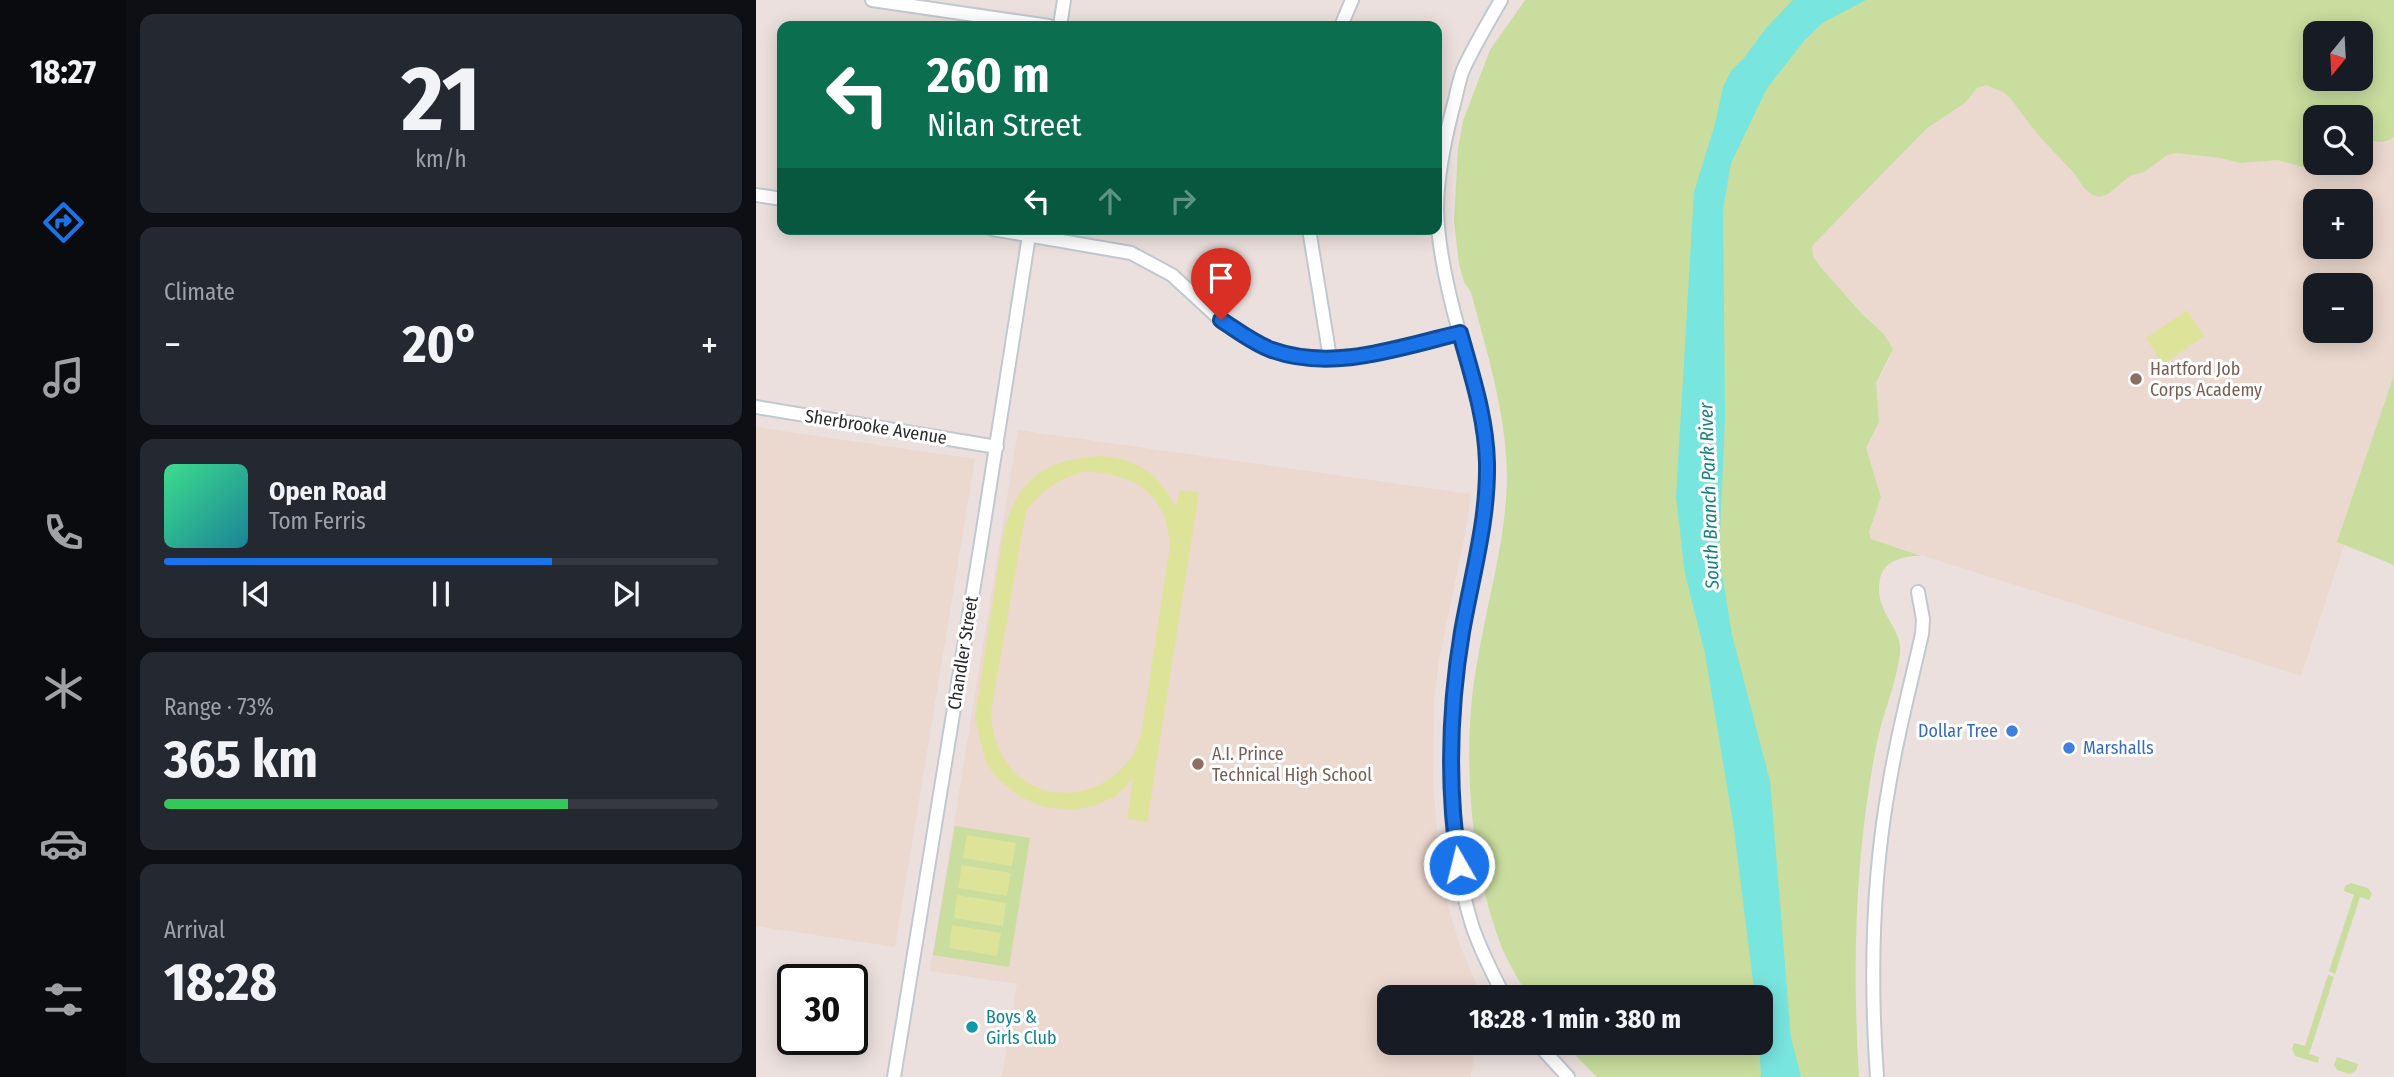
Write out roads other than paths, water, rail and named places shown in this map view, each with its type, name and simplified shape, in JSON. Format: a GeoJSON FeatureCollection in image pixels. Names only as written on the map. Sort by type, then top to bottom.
{"type":"FeatureCollection","features":[{"type":"Feature","properties":{"kind":"street"},"geometry":{"type":"LineString","coordinates":[[873,0],[1015,21]]}},
{"type":"Feature","properties":{"kind":"street"},"geometry":{"type":"LineString","coordinates":[[1061,21],[1064,0]]}},
{"type":"Feature","properties":{"kind":"street"},"geometry":{"type":"LineString","coordinates":[[1344,21],[1352,0]]}},
{"type":"Feature","properties":{"kind":"street"},"geometry":{"type":"LineString","coordinates":[[1442,161],[1462,72],[1501,0]]}},
{"type":"Feature","properties":{"kind":"street"},"geometry":{"type":"LineString","coordinates":[[756,195],[777,198]]}},
{"type":"Feature","properties":{"kind":"street","name":"Chandler Street"},"geometry":{"type":"LineString","coordinates":[[894,1077],[997,447],[1029,235]]}},
{"type":"Feature","properties":{"kind":"street"},"geometry":{"type":"LineString","coordinates":[[1044,235],[1131,253],[1172,275],[1221,320],[1256,343],[1286,353],[1307,357],[1350,358],[1460,333]]}},
{"type":"Feature","properties":{"kind":"street"},"geometry":{"type":"LineString","coordinates":[[1310,235],[1330,358]]}},
{"type":"Feature","properties":{"kind":"street"},"geometry":{"type":"LineString","coordinates":[[1440,235],[1443,263],[1485,432],[1487,488],[1481,543],[1463,628],[1452,700],[1452,806],[1459,865],[1472,926],[1499,985]]}},
{"type":"Feature","properties":{"kind":"street","name":"Sherbrooke Avenue"},"geometry":{"type":"LineString","coordinates":[[756,407],[997,447]]}},
{"type":"Feature","properties":{"kind":"street"},"geometry":{"type":"LineString","coordinates":[[1877,1077],[1874,959],[1877,888],[1890,780],[1922,634],[1923,612],[1917,592]]}},
{"type":"Feature","properties":{"kind":"street"},"geometry":{"type":"LineString","coordinates":[[1548,1055],[1568,1077]]}},
{"type":"Feature","properties":{"kind":"water","name":"South Branch Park River"},"geometry":{"type":"Polygon","coordinates":[[[1793,0],[1866,0],[1816,29],[1767,88],[1731,163],[1723,209],[1725,417],[1719,556],[1732,635],[1770,781],[1791,1038],[1801,1077],[1761,1077],[1760,1055],[1773,1055],[1773,985],[1754,985],[1734,829],[1705,654],[1685,574],[1676,497],[1694,192],[1715,124],[1723,87],[1731,71],[1793,0]]]}},
{"type":"Feature","properties":{"kind":"place","name":"Hartford Job Corps Academy"},"geometry":{"type":"Point","coordinates":[2136,379]}},
{"type":"Feature","properties":{"kind":"place","name":"Dollar Tree"},"geometry":{"type":"Point","coordinates":[2012,731]}},
{"type":"Feature","properties":{"kind":"place","name":"Marshalls"},"geometry":{"type":"Point","coordinates":[2069,748]}},
{"type":"Feature","properties":{"kind":"place","name":"A.I. Prince Technical High School"},"geometry":{"type":"Point","coordinates":[1198,764]}},
{"type":"Feature","properties":{"kind":"place","name":"Boys & Girls Club"},"geometry":{"type":"Point","coordinates":[972,1027]}}]}
